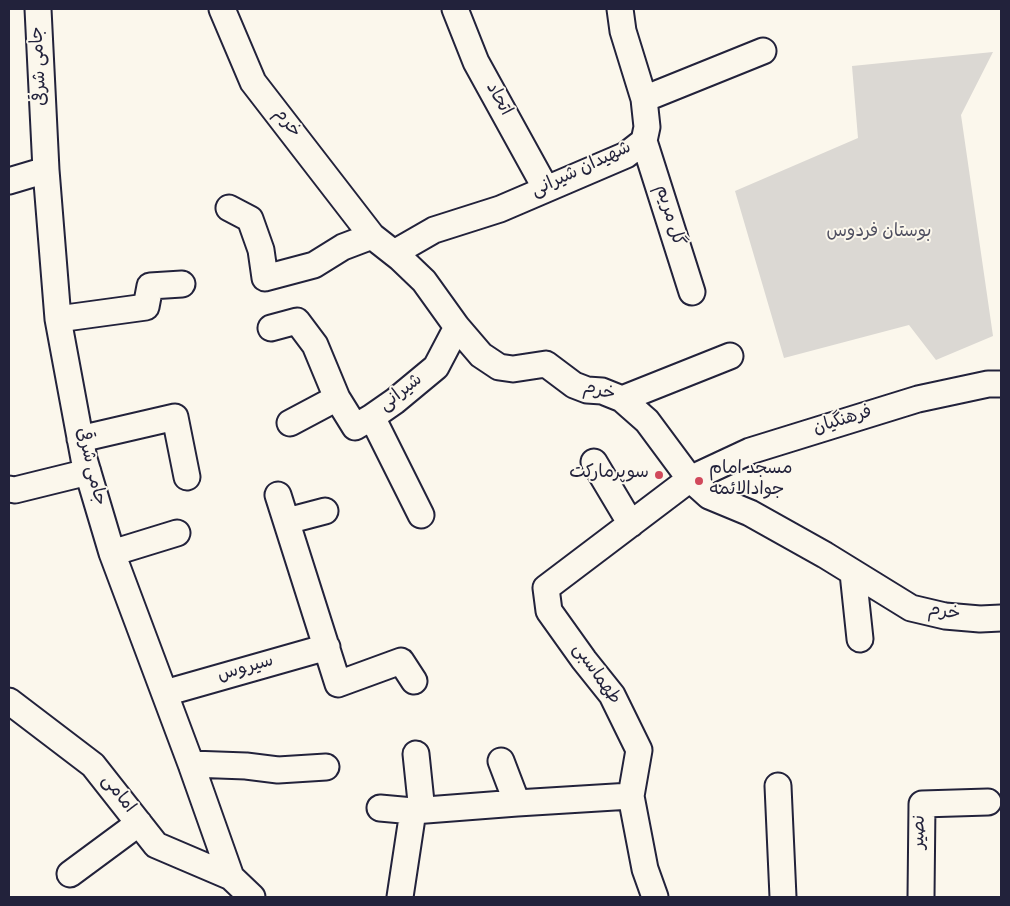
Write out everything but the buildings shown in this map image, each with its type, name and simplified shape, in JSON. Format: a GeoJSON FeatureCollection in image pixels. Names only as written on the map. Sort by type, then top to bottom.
{"type":"FeatureCollection","features":[{"type":"Feature","properties":{"kind":"street","name":"جامی شرقی"},"geometry":{"type":"LineString","coordinates":[[38,9],[46,170],[58,319],[80,439],[112,553],[192,764],[231,877],[252,897]]}},
{"type":"Feature","properties":{"kind":"street","name":"خرم"},"geometry":{"type":"LineString","coordinates":[[222,9],[254,82],[372,236],[394,253],[424,281],[457,327],[481,355],[499,367],[513,369],[546,364],[574,385],[587,390],[602,391],[622,398],[647,421],[690,479],[709,496],[750,513],[911,608],[944,616],[980,619],[1001,618]]}},
{"type":"Feature","properties":{"kind":"street","name":"اتحاد"},"geometry":{"type":"LineString","coordinates":[[455,9],[476,62],[546,189]]}},
{"type":"Feature","properties":{"kind":"street","name":"شهیدان شیرانی"},"geometry":{"type":"LineString","coordinates":[[394,253],[434,230],[500,209],[626,155],[644,140],[647,127],[644,99],[623,31],[620,9]]}},
{"type":"Feature","properties":{"kind":"street"},"geometry":{"type":"LineString","coordinates":[[644,99],[763,51]]}},
{"type":"Feature","properties":{"kind":"street","name":"گل مریم"},"geometry":{"type":"LineString","coordinates":[[644,140],[692,292]]}},
{"type":"Feature","properties":{"kind":"street"},"geometry":{"type":"LineString","coordinates":[[9,182],[46,170]]}},
{"type":"Feature","properties":{"kind":"street"},"geometry":{"type":"LineString","coordinates":[[229,208],[250,219],[260,250],[265,278],[314,265],[343,247],[372,236]]}},
{"type":"Feature","properties":{"kind":"street"},"geometry":{"type":"LineString","coordinates":[[58,319],[146,307],[150,286],[182,284]]}},
{"type":"Feature","properties":{"kind":"street"},"geometry":{"type":"LineString","coordinates":[[271,328],[298,321],[315,345],[337,398],[355,427],[372,417]]}},
{"type":"Feature","properties":{"kind":"street","name":"شیرانی"},"geometry":{"type":"LineString","coordinates":[[421,515],[372,417],[395,401],[436,367],[457,327]]}},
{"type":"Feature","properties":{"kind":"street"},"geometry":{"type":"LineString","coordinates":[[622,398],[730,356]]}},
{"type":"Feature","properties":{"kind":"street","name":"فرهنگیان"},"geometry":{"type":"LineString","coordinates":[[690,479],[750,451],[918,399],[988,384],[1001,384]]}},
{"type":"Feature","properties":{"kind":"street"},"geometry":{"type":"LineString","coordinates":[[290,423],[337,398]]}},
{"type":"Feature","properties":{"kind":"street"},"geometry":{"type":"LineString","coordinates":[[80,439],[175,417],[187,477]]}},
{"type":"Feature","properties":{"kind":"street"},"geometry":{"type":"LineString","coordinates":[[594,462],[631,524]]}},
{"type":"Feature","properties":{"kind":"street"},"geometry":{"type":"LineString","coordinates":[[9,489],[15,490],[88,472]]}},
{"type":"Feature","properties":{"kind":"street","name":"طهماسبی"},"geometry":{"type":"LineString","coordinates":[[655,897],[645,870],[631,796],[639,750],[612,695],[549,611],[546,588],[690,479]]}},
{"type":"Feature","properties":{"kind":"street"},"geometry":{"type":"LineString","coordinates":[[278,494],[338,684],[401,661],[414,681]]}},
{"type":"Feature","properties":{"kind":"street"},"geometry":{"type":"LineString","coordinates":[[287,521],[326,511]]}},
{"type":"Feature","properties":{"kind":"street"},"geometry":{"type":"LineString","coordinates":[[112,553],[177,534]]}},
{"type":"Feature","properties":{"kind":"street"},"geometry":{"type":"LineString","coordinates":[[853,573],[860,639]]}},
{"type":"Feature","properties":{"kind":"street","name":"سیروس"},"geometry":{"type":"LineString","coordinates":[[165,693],[327,647]]}},
{"type":"Feature","properties":{"kind":"street","name":"امامی"},"geometry":{"type":"LineString","coordinates":[[9,701],[93,765],[156,844],[231,877]]}},
{"type":"Feature","properties":{"kind":"street"},"geometry":{"type":"LineString","coordinates":[[400,897],[412,812],[421,802],[416,754]]}},
{"type":"Feature","properties":{"kind":"street"},"geometry":{"type":"LineString","coordinates":[[500,761],[517,803]]}},
{"type":"Feature","properties":{"kind":"street"},"geometry":{"type":"LineString","coordinates":[[192,764],[246,766],[278,770],[326,767]]}},
{"type":"Feature","properties":{"kind":"street"},"geometry":{"type":"LineString","coordinates":[[778,786],[783,897]]}},
{"type":"Feature","properties":{"kind":"street"},"geometry":{"type":"LineString","coordinates":[[380,808],[412,812],[631,796]]}},
{"type":"Feature","properties":{"kind":"street","name":"نصیر"},"geometry":{"type":"LineString","coordinates":[[921,897],[922,804],[988,802]]}},
{"type":"Feature","properties":{"kind":"street"},"geometry":{"type":"LineString","coordinates":[[70,874],[139,823]]}},
{"type":"Feature","properties":{"kind":"green space","name":"بوستان فردوس"},"geometry":{"type":"Polygon","coordinates":[[[993,52],[961,115],[993,336],[936,360],[909,325],[784,358],[735,191],[858,138],[852,66],[993,52]]]}},
{"type":"Feature","properties":{"kind":"place","name":"سوپرمارکت"},"geometry":{"type":"Point","coordinates":[659,475]}},
{"type":"Feature","properties":{"kind":"place","name":"مسجد امام جوادالائمه"},"geometry":{"type":"Point","coordinates":[699,481]}}]}
